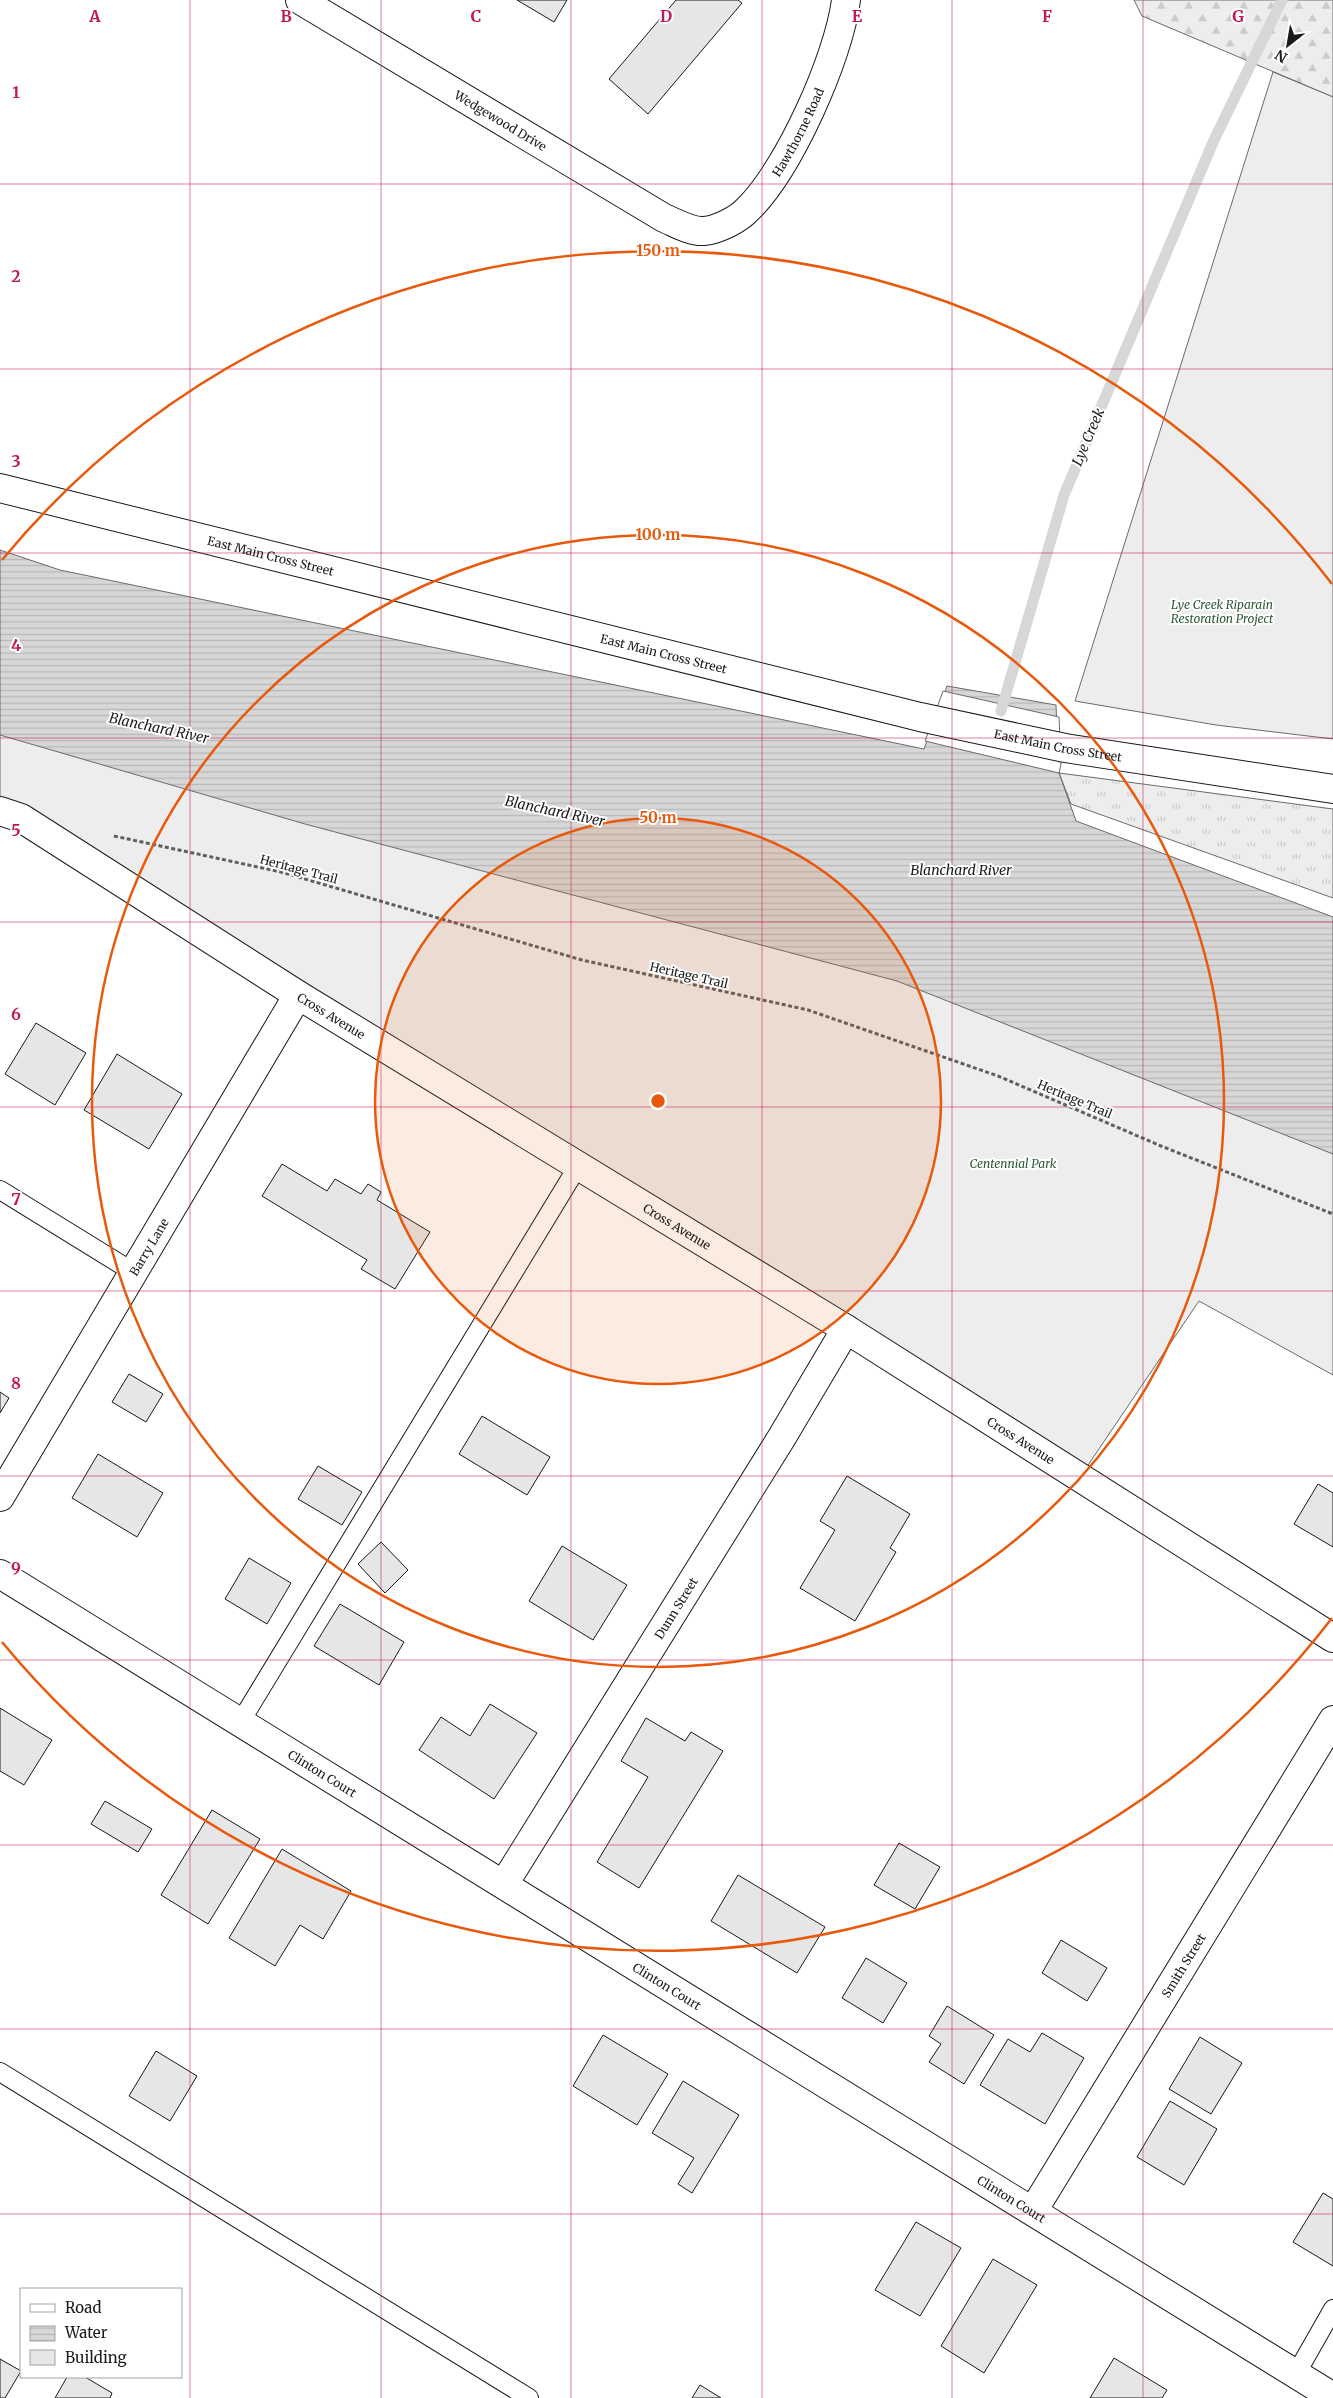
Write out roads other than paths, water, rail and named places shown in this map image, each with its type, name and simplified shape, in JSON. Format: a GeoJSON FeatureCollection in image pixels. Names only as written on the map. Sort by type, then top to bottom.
{"type":"FeatureCollection","features":[{"type":"Feature","properties":{"kind":"street","name":"Wedgewood Drive"},"geometry":{"type":"LineString","coordinates":[[300,0],[664,218],[687,228],[704,231]]}},
{"type":"Feature","properties":{"kind":"street","name":"Hawthorne Road"},"geometry":{"type":"LineString","coordinates":[[704,231],[730,222],[747,211],[764,192],[793,145],[828,66],[844,14],[846,0]]}},
{"type":"Feature","properties":{"kind":"street","name":"East Main Cross Street"},"geometry":{"type":"LineString","coordinates":[[0,488],[920,717],[1065,748],[1333,788]]}},
{"type":"Feature","properties":{"kind":"street","name":"Cross Avenue"},"geometry":{"type":"LineString","coordinates":[[10,814],[298,995],[846,1329],[1333,1638]]}},
{"type":"Feature","properties":{"kind":"street","name":"Barry Lane"},"geometry":{"type":"LineString","coordinates":[[0,1497],[298,995]]}},
{"type":"Feature","properties":{"kind":"street","name":"Dunn Street"},"geometry":{"type":"LineString","coordinates":[[504,1884],[782,1437],[846,1329]]}},
{"type":"Feature","properties":{"kind":"street","name":"Clinton Court"},"geometry":{"type":"LineString","coordinates":[[0,1574],[1333,2396]]}},
{"type":"Feature","properties":{"kind":"street","name":"Smith Street"},"geometry":{"type":"LineString","coordinates":[[1033,2211],[1333,1720]]}},
{"type":"Feature","properties":{"kind":"lane"},"geometry":{"type":"LineString","coordinates":[[241,1721],[578,1166]]}},
{"type":"Feature","properties":{"kind":"lane"},"geometry":{"type":"LineString","coordinates":[[0,1190],[133,1272]]}},
{"type":"Feature","properties":{"kind":"lane"},"geometry":{"type":"LineString","coordinates":[[0,2072],[529,2398]]}},
{"type":"Feature","properties":{"kind":"lane"},"geometry":{"type":"LineString","coordinates":[[1296,2374],[1333,2309]]}},
{"type":"Feature","properties":{"kind":"water","name":"Blanchard River"},"geometry":{"type":"Polygon","coordinates":[[[0,550],[60,570],[924,749],[947,686],[1056,705],[1059,773],[1076,821],[1333,917],[1333,1154],[897,981],[305,824],[0,735],[0,550]]]}},
{"type":"Feature","properties":{"kind":"waterway","name":"Lye Creek"},"geometry":{"type":"LineString","coordinates":[[1001,711],[1064,495],[1214,140],[1282,0]]}},
{"type":"Feature","properties":{"kind":"park label","name":"Lye Creek Riparain Restoration Project"},"geometry":{"type":"Point","coordinates":[1222,611]}},
{"type":"Feature","properties":{"kind":"park label","name":"Centennial Park"},"geometry":{"type":"Point","coordinates":[1013,1163]}}]}
